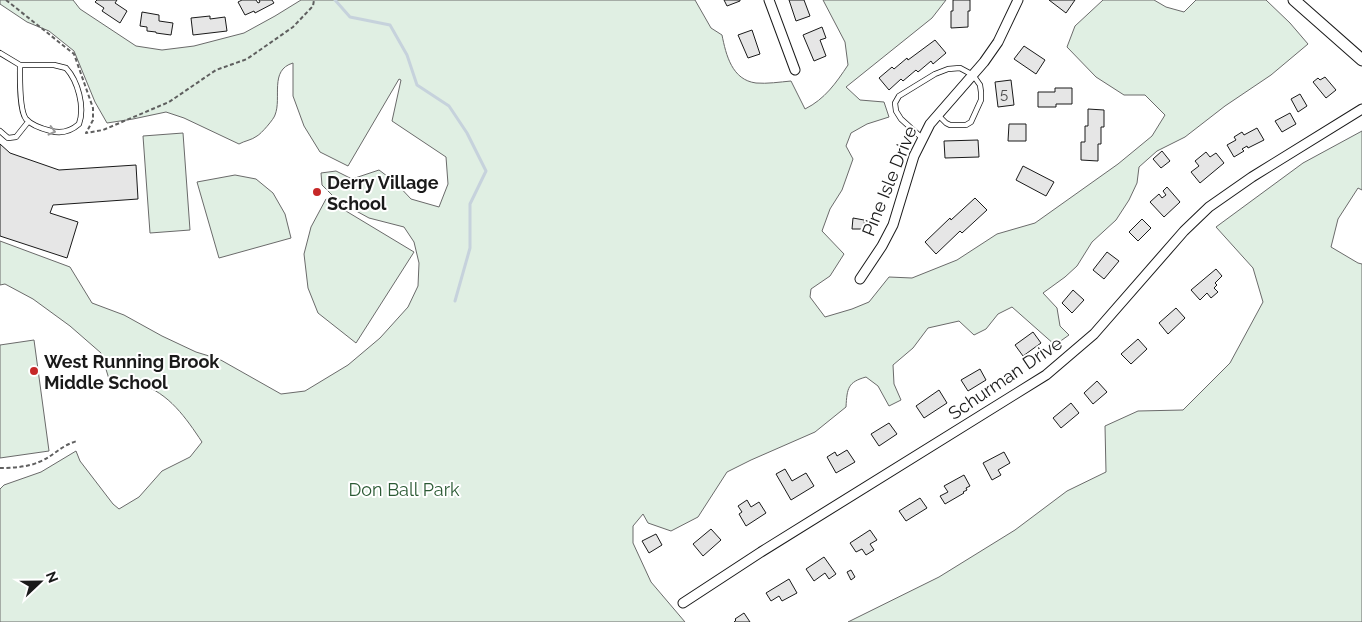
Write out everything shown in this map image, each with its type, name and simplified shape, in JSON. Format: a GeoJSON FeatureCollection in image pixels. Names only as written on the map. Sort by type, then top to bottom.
{"type":"FeatureCollection","features":[{"type":"Feature","properties":{"kind":"street"},"geometry":{"type":"LineString","coordinates":[[769,0],[795,70]]}},
{"type":"Feature","properties":{"kind":"street","name":"Pine Isle Drive"},"geometry":{"type":"LineString","coordinates":[[860,279],[882,246],[892,225],[914,156],[922,138],[930,124],[998,42],[1018,0]]}},
{"type":"Feature","properties":{"kind":"street"},"geometry":{"type":"LineString","coordinates":[[1294,0],[1362,60]]}},
{"type":"Feature","properties":{"kind":"street","name":"Schurman Drive"},"geometry":{"type":"LineString","coordinates":[[683,603],[761,552],[1046,375],[1094,334],[1184,231],[1209,207],[1252,177],[1362,109]]}},
{"type":"Feature","properties":{"kind":"lane"},"geometry":{"type":"LineString","coordinates":[[0,52],[20,65],[54,65],[66,68],[74,80],[82,111],[79,124],[66,132],[59,133],[28,122],[23,113],[20,65]]}},
{"type":"Feature","properties":{"kind":"lane"},"geometry":{"type":"LineString","coordinates":[[922,138],[901,119],[896,111],[895,104],[898,96],[935,74],[948,69],[960,68],[972,75],[980,85],[981,100],[971,122],[966,125],[950,126],[938,115]]}},
{"type":"Feature","properties":{"kind":"lane"},"geometry":{"type":"LineString","coordinates":[[0,131],[8,138],[16,137],[28,122]]}},
{"type":"Feature","properties":{"kind":"path"},"geometry":{"type":"LineString","coordinates":[[6,0],[74,54],[93,108],[93,120],[86,133],[103,130],[169,102],[216,70],[247,59],[293,27],[313,6],[314,0]]}},
{"type":"Feature","properties":{"kind":"path"},"geometry":{"type":"LineString","coordinates":[[0,468],[32,465],[41,462],[62,447],[77,441]]}},
{"type":"Feature","properties":{"kind":"green space","name":"Don Ball Park"},"geometry":{"type":"Polygon","coordinates":[[[0,0],[73,0],[80,9],[136,46],[162,50],[194,46],[244,33],[301,0],[695,0],[711,28],[722,35],[728,58],[741,77],[756,83],[791,81],[805,109],[824,95],[848,65],[845,42],[823,0],[946,0],[932,18],[846,87],[860,100],[884,102],[889,117],[867,124],[851,133],[846,146],[853,159],[842,190],[830,209],[822,231],[844,254],[830,276],[811,289],[810,297],[825,317],[869,302],[889,277],[912,278],[957,260],[997,234],[1035,223],[1118,164],[1152,136],[1165,115],[1145,95],[1124,95],[1096,77],[1067,47],[1075,26],[1103,0],[1154,0],[1166,7],[1184,12],[1196,0],[1266,0],[1308,44],[1271,75],[1225,106],[1185,137],[1157,151],[1139,167],[1137,183],[1116,220],[1092,242],[1077,266],[1043,293],[1057,308],[1060,326],[1069,335],[1055,345],[1012,307],[998,314],[986,329],[974,335],[959,321],[928,328],[913,348],[893,365],[894,384],[901,400],[889,406],[878,386],[866,377],[855,381],[848,390],[846,407],[815,432],[727,472],[698,517],[671,531],[648,523],[643,514],[633,526],[633,543],[651,582],[685,622],[0,622],[0,489],[4,485],[41,472],[76,451],[80,461],[113,504],[119,509],[139,497],[162,471],[190,457],[202,442],[183,415],[160,393],[133,382],[109,379],[101,353],[70,326],[33,299],[5,284],[0,285],[0,241],[70,267],[92,303],[124,315],[196,352],[219,359],[281,394],[305,391],[348,365],[380,338],[408,307],[418,286],[419,263],[414,242],[404,227],[369,218],[338,201],[322,185],[321,173],[336,171],[352,179],[379,170],[395,182],[411,199],[439,207],[448,184],[446,157],[392,121],[401,80],[399,79],[348,166],[320,152],[304,126],[293,96],[293,63],[281,72],[278,85],[277,108],[272,120],[259,135],[239,144],[184,118],[166,112],[107,123],[95,102],[74,51],[49,31],[27,22],[0,4],[0,0]]]}},
{"type":"Feature","properties":{"kind":"green space"},"geometry":{"type":"Polygon","coordinates":[[[1362,131],[1362,190],[1358,188],[1338,219],[1331,247],[1362,264],[1362,622],[848,622],[939,577],[1015,530],[1067,491],[1106,472],[1105,426],[1138,411],[1183,410],[1230,363],[1263,302],[1253,268],[1216,227],[1303,163],[1362,131]]]}},
{"type":"Feature","properties":{"kind":"green space"},"geometry":{"type":"Polygon","coordinates":[[[183,133],[190,230],[150,233],[143,136],[183,133]]]}},
{"type":"Feature","properties":{"kind":"green space"},"geometry":{"type":"Polygon","coordinates":[[[235,175],[256,179],[273,193],[285,214],[291,238],[219,258],[197,182],[235,175]]]}},
{"type":"Feature","properties":{"kind":"green space"},"geometry":{"type":"Polygon","coordinates":[[[326,199],[414,252],[356,343],[318,313],[308,288],[304,254],[311,227],[326,199]]]}},
{"type":"Feature","properties":{"kind":"green space"},"geometry":{"type":"Polygon","coordinates":[[[34,340],[49,451],[0,458],[0,345],[34,340]]]}},
{"type":"Feature","properties":{"kind":"building"},"geometry":{"type":"Polygon","coordinates":[[[97,0],[117,0],[115,3],[127,11],[120,23],[102,11],[104,8],[95,2],[97,0]]]}},
{"type":"Feature","properties":{"kind":"building"},"geometry":{"type":"Polygon","coordinates":[[[242,0],[256,0],[258,3],[260,2],[259,0],[272,0],[274,3],[255,13],[254,11],[245,15],[238,2],[242,0]]]}},
{"type":"Feature","properties":{"kind":"building"},"geometry":{"type":"Polygon","coordinates":[[[724,0],[740,0],[740,1],[727,6],[724,0]]]}},
{"type":"Feature","properties":{"kind":"building"},"geometry":{"type":"Polygon","coordinates":[[[789,0],[804,0],[810,16],[796,21],[789,0]]]}},
{"type":"Feature","properties":{"kind":"building"},"geometry":{"type":"Polygon","coordinates":[[[953,0],[970,0],[968,27],[951,28],[953,0]]]}},
{"type":"Feature","properties":{"kind":"building"},"geometry":{"type":"Polygon","coordinates":[[[1049,0],[1075,0],[1066,13],[1049,0]]]}},
{"type":"Feature","properties":{"kind":"building"},"geometry":{"type":"Polygon","coordinates":[[[142,12],[159,15],[159,21],[173,23],[171,35],[147,31],[147,27],[140,26],[142,12]]]}},
{"type":"Feature","properties":{"kind":"building"},"geometry":{"type":"Polygon","coordinates":[[[210,16],[210,19],[225,17],[227,31],[193,35],[191,18],[210,16]]]}},
{"type":"Feature","properties":{"kind":"building"},"geometry":{"type":"Polygon","coordinates":[[[822,27],[826,38],[820,40],[826,56],[814,61],[803,35],[822,27]]]}},
{"type":"Feature","properties":{"kind":"building"},"geometry":{"type":"Polygon","coordinates":[[[752,30],[760,54],[748,58],[738,35],[752,30]]]}},
{"type":"Feature","properties":{"kind":"building"},"geometry":{"type":"Polygon","coordinates":[[[935,40],[946,53],[933,64],[931,61],[903,81],[901,79],[889,90],[879,78],[892,67],[894,69],[935,40]]]}},
{"type":"Feature","properties":{"kind":"building"},"geometry":{"type":"Polygon","coordinates":[[[1024,46],[1045,60],[1036,74],[1014,59],[1024,46]]]}},
{"type":"Feature","properties":{"kind":"building"},"geometry":{"type":"Polygon","coordinates":[[[1325,77],[1336,90],[1326,98],[1313,82],[1318,78],[1320,80],[1325,77]]]}},
{"type":"Feature","properties":{"kind":"building"},"geometry":{"type":"Polygon","coordinates":[[[1011,80],[1014,105],[998,107],[995,82],[1011,80]]]}},
{"type":"Feature","properties":{"kind":"building"},"geometry":{"type":"Polygon","coordinates":[[[1055,88],[1072,88],[1072,104],[1056,104],[1056,107],[1038,107],[1038,92],[1055,92],[1055,88]]]}},
{"type":"Feature","properties":{"kind":"building"},"geometry":{"type":"Polygon","coordinates":[[[1300,94],[1307,106],[1298,112],[1291,99],[1300,94]]]}},
{"type":"Feature","properties":{"kind":"building"},"geometry":{"type":"Polygon","coordinates":[[[1088,109],[1104,110],[1101,144],[1098,144],[1098,161],[1081,160],[1081,142],[1085,142],[1085,126],[1088,126],[1088,109]]]}},
{"type":"Feature","properties":{"kind":"building"},"geometry":{"type":"Polygon","coordinates":[[[1290,113],[1296,124],[1282,132],[1275,121],[1290,113]]]}},
{"type":"Feature","properties":{"kind":"building"},"geometry":{"type":"Polygon","coordinates":[[[1009,124],[1026,124],[1026,141],[1008,141],[1009,124]]]}},
{"type":"Feature","properties":{"kind":"building"},"geometry":{"type":"Polygon","coordinates":[[[1257,128],[1264,140],[1248,148],[1247,146],[1242,149],[1244,151],[1234,157],[1227,145],[1236,140],[1234,137],[1242,132],[1244,135],[1257,128]]]}},
{"type":"Feature","properties":{"kind":"building"},"geometry":{"type":"Polygon","coordinates":[[[978,140],[979,157],[945,158],[944,141],[978,140]]]}},
{"type":"Feature","properties":{"kind":"building"},"geometry":{"type":"Polygon","coordinates":[[[0,144],[10,153],[59,170],[136,165],[138,199],[53,205],[50,213],[78,222],[67,258],[0,236],[0,144]]]}},
{"type":"Feature","properties":{"kind":"building"},"geometry":{"type":"Polygon","coordinates":[[[1162,151],[1170,161],[1161,168],[1153,159],[1162,151]]]}},
{"type":"Feature","properties":{"kind":"building"},"geometry":{"type":"Polygon","coordinates":[[[1206,152],[1210,157],[1216,153],[1224,163],[1200,183],[1191,172],[1199,166],[1195,161],[1206,152]]]}},
{"type":"Feature","properties":{"kind":"building"},"geometry":{"type":"Polygon","coordinates":[[[1023,166],[1054,182],[1046,196],[1016,180],[1023,166]]]}},
{"type":"Feature","properties":{"kind":"building"},"geometry":{"type":"Polygon","coordinates":[[[1167,187],[1180,202],[1164,217],[1150,202],[1159,194],[1162,198],[1166,195],[1163,191],[1167,187]]]}},
{"type":"Feature","properties":{"kind":"building"},"geometry":{"type":"Polygon","coordinates":[[[975,198],[987,210],[962,233],[960,231],[936,254],[925,242],[950,218],[951,220],[975,198]]]}},
{"type":"Feature","properties":{"kind":"building"},"geometry":{"type":"Polygon","coordinates":[[[853,218],[864,220],[865,229],[852,229],[853,218]]]}},
{"type":"Feature","properties":{"kind":"building"},"geometry":{"type":"Polygon","coordinates":[[[1142,219],[1151,228],[1138,241],[1129,232],[1142,219]]]}},
{"type":"Feature","properties":{"kind":"building"},"geometry":{"type":"Polygon","coordinates":[[[1107,252],[1119,261],[1104,279],[1093,270],[1107,252]]]}},
{"type":"Feature","properties":{"kind":"building"},"geometry":{"type":"Polygon","coordinates":[[[1216,269],[1222,276],[1215,283],[1217,285],[1214,288],[1218,292],[1211,298],[1207,293],[1200,300],[1191,290],[1216,269]]]}},
{"type":"Feature","properties":{"kind":"building"},"geometry":{"type":"Polygon","coordinates":[[[1073,290],[1084,300],[1072,313],[1062,303],[1073,290]]]}},
{"type":"Feature","properties":{"kind":"building"},"geometry":{"type":"Polygon","coordinates":[[[1176,308],[1185,318],[1168,334],[1159,323],[1176,308]]]}},
{"type":"Feature","properties":{"kind":"building"},"geometry":{"type":"Polygon","coordinates":[[[1033,332],[1041,343],[1023,356],[1015,345],[1033,332]]]}},
{"type":"Feature","properties":{"kind":"building"},"geometry":{"type":"Polygon","coordinates":[[[1138,339],[1147,349],[1131,364],[1121,354],[1138,339]]]}},
{"type":"Feature","properties":{"kind":"building"},"geometry":{"type":"Polygon","coordinates":[[[980,369],[986,380],[968,391],[961,380],[980,369]]]}},
{"type":"Feature","properties":{"kind":"building"},"geometry":{"type":"Polygon","coordinates":[[[1097,381],[1107,392],[1093,404],[1084,393],[1097,381]]]}},
{"type":"Feature","properties":{"kind":"building"},"geometry":{"type":"Polygon","coordinates":[[[939,390],[947,403],[924,418],[916,406],[939,390]]]}},
{"type":"Feature","properties":{"kind":"building"},"geometry":{"type":"Polygon","coordinates":[[[1071,403],[1079,413],[1061,428],[1053,418],[1071,403]]]}},
{"type":"Feature","properties":{"kind":"building"},"geometry":{"type":"Polygon","coordinates":[[[889,423],[897,434],[879,446],[871,434],[889,423]]]}},
{"type":"Feature","properties":{"kind":"building"},"geometry":{"type":"Polygon","coordinates":[[[847,450],[855,462],[836,473],[827,457],[835,452],[837,456],[847,450]]]}},
{"type":"Feature","properties":{"kind":"building"},"geometry":{"type":"Polygon","coordinates":[[[1004,452],[1010,463],[998,470],[1001,475],[992,480],[983,463],[1004,452]]]}},
{"type":"Feature","properties":{"kind":"building"},"geometry":{"type":"Polygon","coordinates":[[[785,469],[792,481],[806,473],[814,486],[791,500],[776,474],[785,469]]]}},
{"type":"Feature","properties":{"kind":"building"},"geometry":{"type":"Polygon","coordinates":[[[964,475],[970,486],[966,488],[967,490],[964,493],[945,504],[940,496],[948,492],[944,486],[964,475]]]}},
{"type":"Feature","properties":{"kind":"building"},"geometry":{"type":"Polygon","coordinates":[[[920,498],[927,508],[906,521],[899,511],[920,498]]]}},
{"type":"Feature","properties":{"kind":"building"},"geometry":{"type":"Polygon","coordinates":[[[747,500],[751,507],[759,502],[766,513],[746,526],[739,514],[742,512],[738,506],[747,500]]]}},
{"type":"Feature","properties":{"kind":"building"},"geometry":{"type":"Polygon","coordinates":[[[711,529],[721,540],[703,556],[693,544],[711,529]]]}},
{"type":"Feature","properties":{"kind":"building"},"geometry":{"type":"Polygon","coordinates":[[[870,530],[877,540],[870,544],[874,550],[866,555],[862,549],[856,552],[850,543],[870,530]]]}},
{"type":"Feature","properties":{"kind":"building"},"geometry":{"type":"Polygon","coordinates":[[[656,534],[662,545],[649,553],[642,541],[656,534]]]}},
{"type":"Feature","properties":{"kind":"building"},"geometry":{"type":"Polygon","coordinates":[[[824,557],[836,574],[829,579],[825,573],[814,581],[806,569],[824,557]]]}},
{"type":"Feature","properties":{"kind":"building"},"geometry":{"type":"Polygon","coordinates":[[[851,570],[855,577],[851,580],[847,572],[851,570]]]}},
{"type":"Feature","properties":{"kind":"building"},"geometry":{"type":"Polygon","coordinates":[[[789,579],[797,593],[782,601],[779,596],[771,601],[766,593],[789,579]]]}},
{"type":"Feature","properties":{"kind":"building"},"geometry":{"type":"Polygon","coordinates":[[[744,613],[750,622],[734,622],[735,619],[744,613]]]}},
{"type":"Feature","properties":{"kind":"waterway"},"geometry":{"type":"LineString","coordinates":[[335,0],[350,17],[390,25],[407,55],[417,85],[449,106],[467,133],[486,171],[470,204],[470,248],[455,301]]}},
{"type":"Feature","properties":{"kind":"place","name":"Derry Village School"},"geometry":{"type":"Point","coordinates":[317,192]}},
{"type":"Feature","properties":{"kind":"place","name":"West Running Brook Middle School"},"geometry":{"type":"Point","coordinates":[34,371]}}]}
